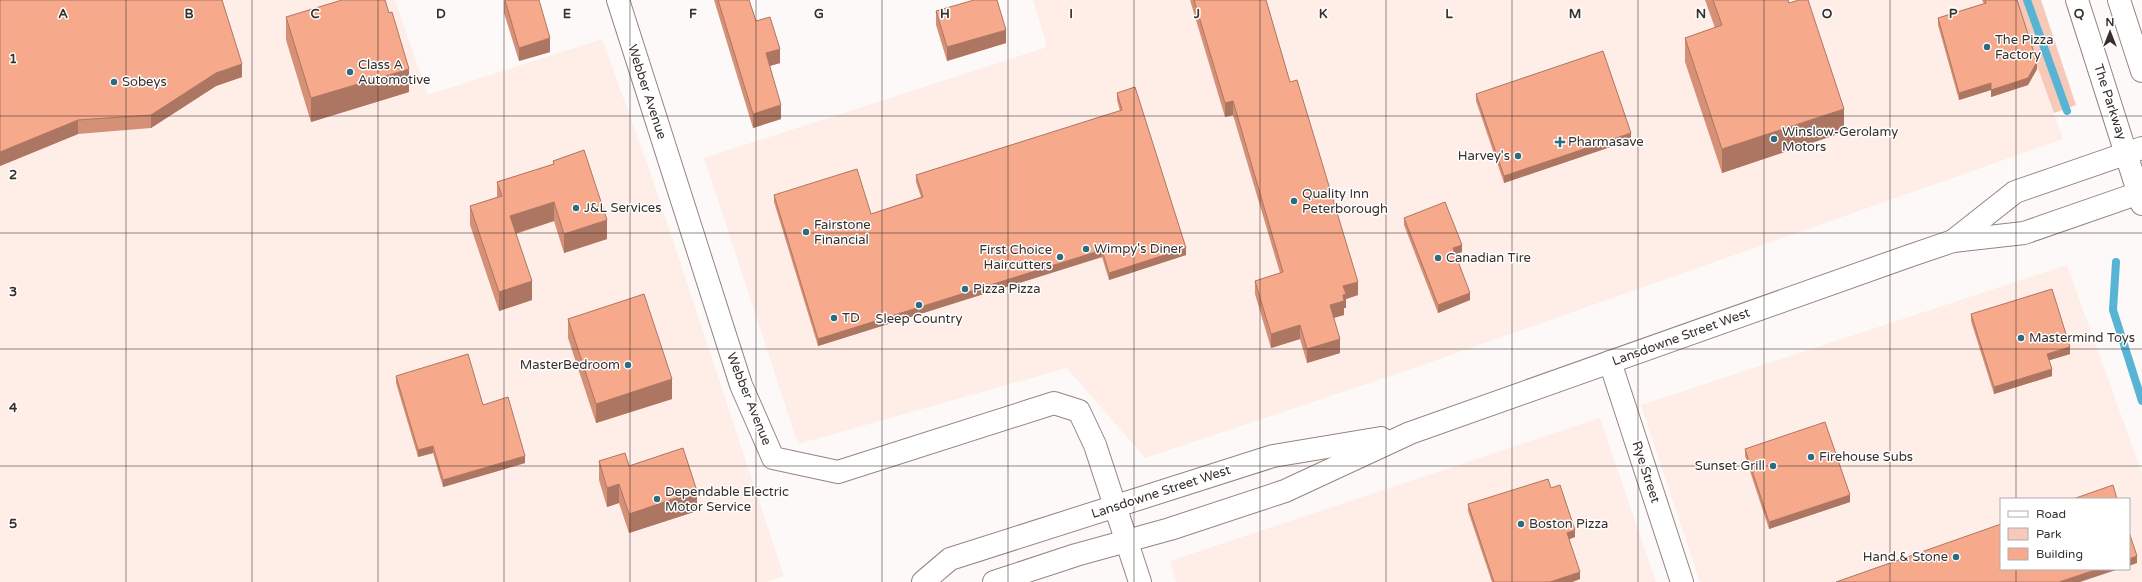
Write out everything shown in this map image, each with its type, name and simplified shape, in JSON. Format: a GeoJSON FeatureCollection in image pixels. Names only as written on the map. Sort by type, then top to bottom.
{"type":"FeatureCollection","features":[{"type":"Feature","properties":{"kind":"main road","name":"Webber Avenue"},"geometry":{"type":"LineString","coordinates":[[618,0],[741,385],[773,458],[838,472],[1054,403],[1079,411],[1096,445],[1140,582]]}},
{"type":"Feature","properties":{"kind":"main road","name":"The Parkway"},"geometry":{"type":"LineString","coordinates":[[2077,0],[2134,150],[2141,196]]}},
{"type":"Feature","properties":{"kind":"main road"},"geometry":{"type":"LineString","coordinates":[[2119,0],[2142,71]]}},
{"type":"Feature","properties":{"kind":"main road","name":"Lansdowne Street West"},"geometry":{"type":"LineString","coordinates":[[1953,241],[2015,192],[2134,150]]}},
{"type":"Feature","properties":{"kind":"main road","name":"Lansdowne Street West"},"geometry":{"type":"LineString","coordinates":[[994,582],[1076,555],[1170,529],[1285,491],[1410,433],[1953,241],[2024,233],[2141,196]]}},
{"type":"Feature","properties":{"kind":"main road","name":"Rye Street"},"geometry":{"type":"LineString","coordinates":[[1610,362],[1682,582]]}},
{"type":"Feature","properties":{"kind":"main road","name":"Lansdowne Street West"},"geometry":{"type":"LineString","coordinates":[[923,582],[950,559],[1273,456],[1410,433]]}},
{"type":"Feature","properties":{"kind":"shaded area"},"geometry":{"type":"Polygon","coordinates":[[[0,0],[395,0],[428,95],[602,39],[652,177],[784,576],[767,582],[0,582],[0,0]]]}},
{"type":"Feature","properties":{"kind":"shaded area"},"geometry":{"type":"Polygon","coordinates":[[[1033,0],[2013,0],[2063,139],[1417,367],[1145,458],[1067,368],[798,444],[704,158],[1047,47],[1033,0]]]}},
{"type":"Feature","properties":{"kind":"shaded area"},"geometry":{"type":"Polygon","coordinates":[[[2067,265],[2142,473],[2142,582],[1700,582],[1641,405],[2067,265]]]}},
{"type":"Feature","properties":{"kind":"shaded area"},"geometry":{"type":"Polygon","coordinates":[[[1600,418],[1656,582],[1176,582],[1170,561],[1600,418]]]}},
{"type":"Feature","properties":{"kind":"green space"},"geometry":{"type":"Polygon","coordinates":[[[2013,0],[2041,0],[2076,105],[2054,113],[2013,0]]]}},
{"type":"Feature","properties":{"kind":"building","name":"Sobeys"},"geometry":{"type":"Polygon","coordinates":[[[0,0],[222,0],[242,64],[216,73],[151,115],[78,120],[0,152],[0,0]]]}},
{"type":"Feature","properties":{"kind":"building"},"geometry":{"type":"Polygon","coordinates":[[[342,0],[385,0],[389,13],[392,12],[409,69],[311,98],[286,17],[342,0]]]}},
{"type":"Feature","properties":{"kind":"building"},"geometry":{"type":"Polygon","coordinates":[[[505,0],[539,0],[550,38],[519,48],[505,0]]]}},
{"type":"Feature","properties":{"kind":"building"},"geometry":{"type":"Polygon","coordinates":[[[718,0],[749,0],[756,21],[770,17],[780,49],[766,53],[781,105],[753,114],[718,0]]]}},
{"type":"Feature","properties":{"kind":"building"},"geometry":{"type":"Polygon","coordinates":[[[974,0],[997,0],[1006,30],[947,47],[936,11],[974,0]]]}},
{"type":"Feature","properties":{"kind":"building","name":"Quality Inn Peterborough"},"geometry":{"type":"Polygon","coordinates":[[[1194,0],[1266,0],[1290,82],[1297,80],[1358,282],[1343,286],[1346,294],[1343,295],[1344,301],[1330,305],[1340,339],[1307,349],[1300,325],[1271,334],[1255,281],[1283,272],[1233,101],[1225,103],[1194,0]]]}},
{"type":"Feature","properties":{"kind":"building"},"geometry":{"type":"Polygon","coordinates":[[[1713,0],[1788,0],[1789,3],[1799,0],[1808,0],[1844,109],[1722,149],[1685,38],[1722,25],[1713,0]]]}},
{"type":"Feature","properties":{"kind":"building","name":"The Pizza Factory"},"geometry":{"type":"Polygon","coordinates":[[[1985,0],[2017,0],[2037,62],[2028,78],[1991,90],[1991,83],[1959,93],[1938,18],[1986,3],[1985,0]]]}},
{"type":"Feature","properties":{"kind":"building"},"geometry":{"type":"Polygon","coordinates":[[[1603,51],[1631,133],[1504,176],[1476,94],[1603,51]]]}},
{"type":"Feature","properties":{"kind":"building"},"geometry":{"type":"Polygon","coordinates":[[[1135,87],[1186,248],[1109,273],[1102,250],[818,339],[774,195],[857,169],[871,214],[923,197],[916,175],[1122,110],[1117,93],[1135,87]]]}},
{"type":"Feature","properties":{"kind":"building"},"geometry":{"type":"Polygon","coordinates":[[[584,150],[607,220],[564,234],[554,202],[510,216],[532,281],[499,292],[470,206],[502,196],[497,182],[554,164],[553,161],[584,150]]]}},
{"type":"Feature","properties":{"kind":"building"},"geometry":{"type":"Polygon","coordinates":[[[1445,202],[1462,245],[1453,248],[1470,293],[1438,305],[1404,218],[1445,202]]]}},
{"type":"Feature","properties":{"kind":"building","name":"Mastermind Toys"},"geometry":{"type":"Polygon","coordinates":[[[2052,289],[2070,347],[2047,354],[2052,369],[1994,387],[1971,314],[2052,289]]]}},
{"type":"Feature","properties":{"kind":"building"},"geometry":{"type":"Polygon","coordinates":[[[644,294],[672,379],[596,404],[568,319],[644,294]]]}},
{"type":"Feature","properties":{"kind":"building"},"geometry":{"type":"Polygon","coordinates":[[[468,354],[483,405],[508,397],[525,456],[443,480],[433,446],[418,450],[396,376],[468,354]]]}},
{"type":"Feature","properties":{"kind":"building"},"geometry":{"type":"Polygon","coordinates":[[[1825,422],[1850,495],[1769,522],[1745,449],[1825,422]]]}},
{"type":"Feature","properties":{"kind":"building"},"geometry":{"type":"Polygon","coordinates":[[[683,448],[697,491],[629,514],[619,484],[607,488],[599,461],[625,453],[629,466],[683,448]]]}},
{"type":"Feature","properties":{"kind":"building","name":"Boston Pizza"},"geometry":{"type":"Polygon","coordinates":[[[1548,479],[1551,488],[1560,485],[1575,530],[1567,533],[1580,572],[1550,582],[1494,582],[1468,504],[1548,479]]]}},
{"type":"Feature","properties":{"kind":"building"},"geometry":{"type":"Polygon","coordinates":[[[2113,485],[2117,498],[2076,498],[2113,485]]]}},
{"type":"Feature","properties":{"kind":"building"},"geometry":{"type":"Polygon","coordinates":[[[2000,524],[2000,570],[2095,570],[2059,582],[1836,582],[2000,524]]]}},
{"type":"Feature","properties":{"kind":"building"},"geometry":{"type":"Polygon","coordinates":[[[2130,535],[2137,556],[2130,559],[2130,535]]]}},
{"type":"Feature","properties":{"kind":"waterway"},"geometry":{"type":"LineString","coordinates":[[2027,0],[2067,111]]}},
{"type":"Feature","properties":{"kind":"waterway"},"geometry":{"type":"LineString","coordinates":[[2116,262],[2113,310],[2142,401]]}},
{"type":"Feature","properties":{"kind":"place","name":"The Pizza Factory"},"geometry":{"type":"Point","coordinates":[1987,47]}},
{"type":"Feature","properties":{"kind":"place","name":"Class A Automotive"},"geometry":{"type":"Point","coordinates":[350,72]}},
{"type":"Feature","properties":{"kind":"place","name":"Sobeys"},"geometry":{"type":"Point","coordinates":[114,82]}},
{"type":"Feature","properties":{"kind":"place","name":"Winslow-Gerolamy Motors"},"geometry":{"type":"Point","coordinates":[1774,139]}},
{"type":"Feature","properties":{"kind":"place","name":"Pharmasave"},"geometry":{"type":"Point","coordinates":[1560,142]}},
{"type":"Feature","properties":{"kind":"place","name":"Harvey's"},"geometry":{"type":"Point","coordinates":[1518,156]}},
{"type":"Feature","properties":{"kind":"place","name":"Quality Inn Peterborough"},"geometry":{"type":"Point","coordinates":[1294,201]}},
{"type":"Feature","properties":{"kind":"place","name":"J&L Services"},"geometry":{"type":"Point","coordinates":[576,208]}},
{"type":"Feature","properties":{"kind":"place","name":"Fairstone Financial"},"geometry":{"type":"Point","coordinates":[806,232]}},
{"type":"Feature","properties":{"kind":"place","name":"Wimpy's Diner"},"geometry":{"type":"Point","coordinates":[1086,249]}},
{"type":"Feature","properties":{"kind":"place","name":"First Choice Haircutters"},"geometry":{"type":"Point","coordinates":[1060,257]}},
{"type":"Feature","properties":{"kind":"place","name":"Canadian Tire"},"geometry":{"type":"Point","coordinates":[1438,258]}},
{"type":"Feature","properties":{"kind":"place","name":"Pizza Pizza"},"geometry":{"type":"Point","coordinates":[965,289]}},
{"type":"Feature","properties":{"kind":"place","name":"Sleep Country"},"geometry":{"type":"Point","coordinates":[919,305]}},
{"type":"Feature","properties":{"kind":"place","name":"TD"},"geometry":{"type":"Point","coordinates":[834,318]}},
{"type":"Feature","properties":{"kind":"place","name":"Mastermind Toys"},"geometry":{"type":"Point","coordinates":[2021,338]}},
{"type":"Feature","properties":{"kind":"place","name":"MasterBedroom"},"geometry":{"type":"Point","coordinates":[628,365]}},
{"type":"Feature","properties":{"kind":"place","name":"Firehouse Subs"},"geometry":{"type":"Point","coordinates":[1811,457]}},
{"type":"Feature","properties":{"kind":"place","name":"Sunset Grill"},"geometry":{"type":"Point","coordinates":[1773,466]}},
{"type":"Feature","properties":{"kind":"place","name":"Dependable Electric Motor Service"},"geometry":{"type":"Point","coordinates":[657,499]}},
{"type":"Feature","properties":{"kind":"place","name":"Boston Pizza"},"geometry":{"type":"Point","coordinates":[1521,524]}},
{"type":"Feature","properties":{"kind":"place","name":"Hand & Stone"},"geometry":{"type":"Point","coordinates":[1956,557]}}]}
